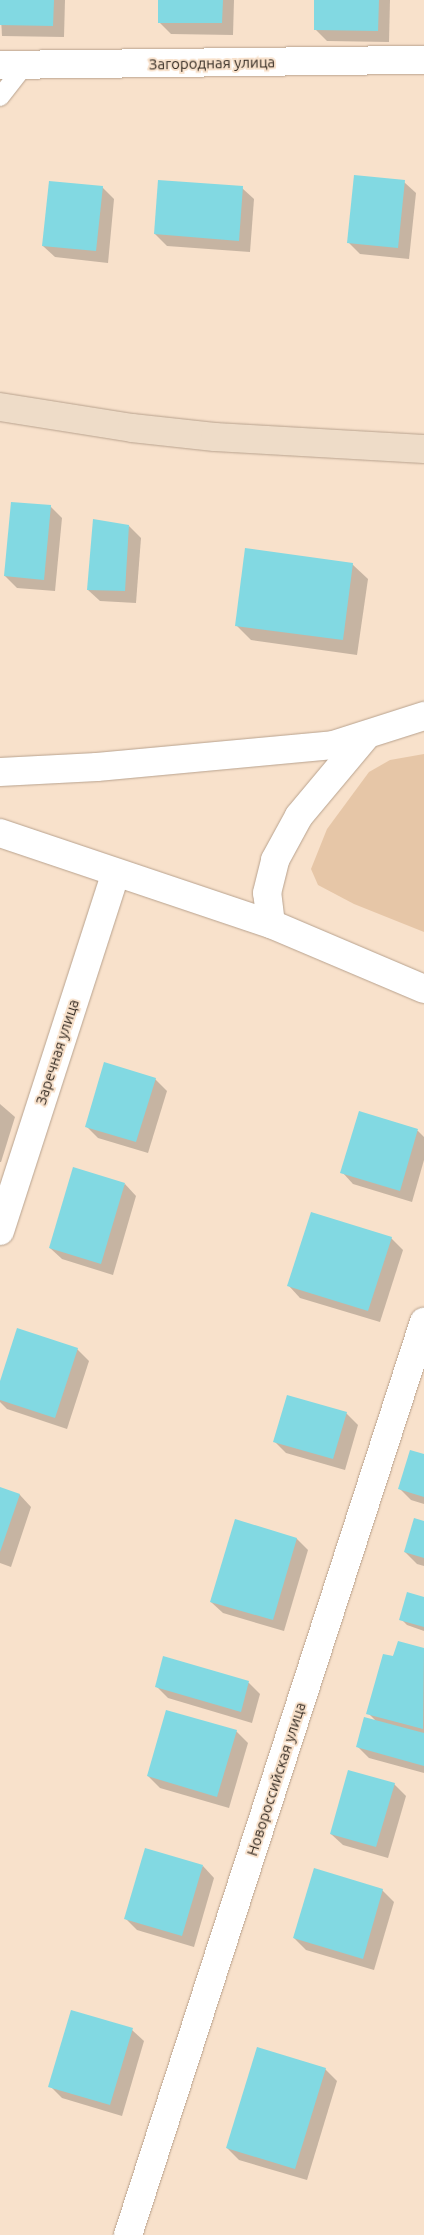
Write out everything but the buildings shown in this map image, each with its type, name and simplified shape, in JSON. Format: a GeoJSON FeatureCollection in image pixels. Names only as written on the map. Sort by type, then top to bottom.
{"type":"FeatureCollection","features":[{"type":"Feature","properties":{"kind":"street","name":"Загородная улица"},"geometry":{"type":"LineString","coordinates":[[13,65],[424,60]]}},
{"type":"Feature","properties":{"kind":"street"},"geometry":{"type":"LineString","coordinates":[[0,407],[132,428],[216,437],[424,449]]}},
{"type":"Feature","properties":{"kind":"street"},"geometry":{"type":"LineString","coordinates":[[0,772],[97,767],[333,746],[424,716]]}},
{"type":"Feature","properties":{"kind":"street"},"geometry":{"type":"LineString","coordinates":[[271,924],[267,893],[275,860],[299,816],[365,736]]}},
{"type":"Feature","properties":{"kind":"street"},"geometry":{"type":"LineString","coordinates":[[0,834],[115,874],[271,924],[424,989]]}},
{"type":"Feature","properties":{"kind":"street","name":"Заречная улица"},"geometry":{"type":"LineString","coordinates":[[0,1231],[115,874]]}},
{"type":"Feature","properties":{"kind":"street","name":"Новороссийская улица"},"geometry":{"type":"LineString","coordinates":[[128,2235],[424,1322]]}},
{"type":"Feature","properties":{"kind":"lane"},"geometry":{"type":"LineString","coordinates":[[0,97],[13,65]]}},
{"type":"Feature","properties":{"kind":"shaded area"},"geometry":{"type":"Polygon","coordinates":[[[424,754],[424,932],[354,904],[318,885],[311,869],[327,829],[369,772],[390,760],[424,754]]]}}]}
